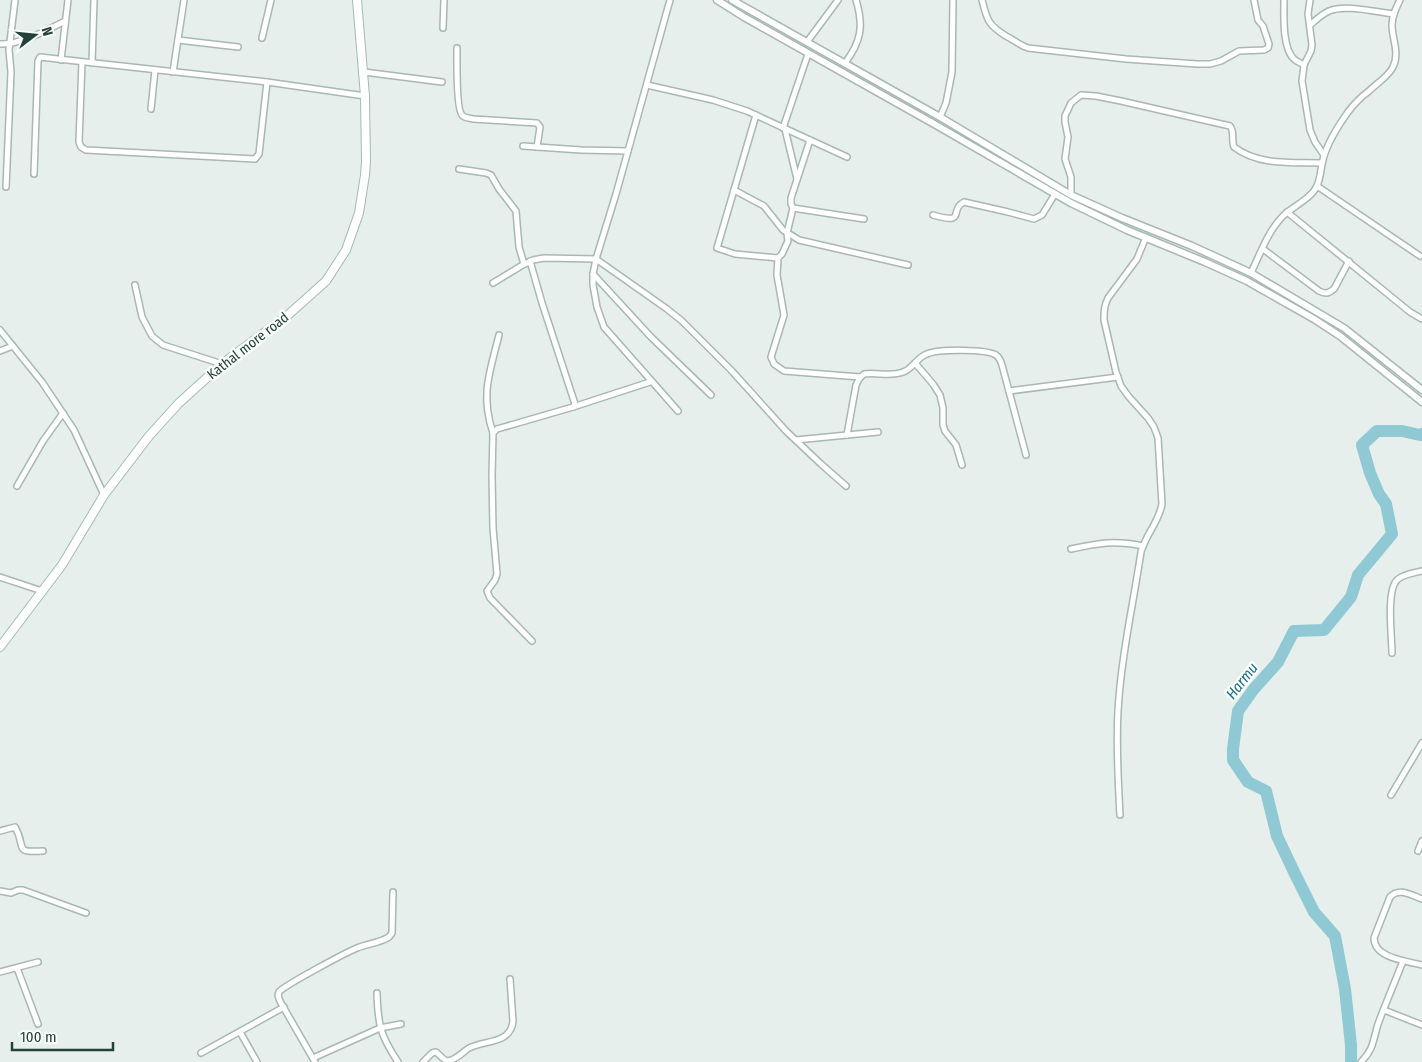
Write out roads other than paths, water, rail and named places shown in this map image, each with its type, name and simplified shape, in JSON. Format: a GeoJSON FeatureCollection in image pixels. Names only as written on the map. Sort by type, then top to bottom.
{"type":"FeatureCollection","features":[{"type":"Feature","properties":{"kind":"main road","name":"Kathal more road"},"geometry":{"type":"LineString","coordinates":[[0,647],[62,565],[104,495],[148,436],[179,403],[222,364],[294,310],[326,281],[346,250],[359,213],[365,176],[367,138],[364,72],[357,0]]}},
{"type":"Feature","properties":{"kind":"street"},"geometry":{"type":"LineString","coordinates":[[6,187],[11,72],[9,43],[16,0]]}},
{"type":"Feature","properties":{"kind":"street"},"geometry":{"type":"LineString","coordinates":[[61,60],[68,0]]}},
{"type":"Feature","properties":{"kind":"street"},"geometry":{"type":"LineString","coordinates":[[92,63],[94,0]]}},
{"type":"Feature","properties":{"kind":"street"},"geometry":{"type":"LineString","coordinates":[[173,72],[184,0]]}},
{"type":"Feature","properties":{"kind":"street"},"geometry":{"type":"LineString","coordinates":[[262,38],[271,0]]}},
{"type":"Feature","properties":{"kind":"street"},"geometry":{"type":"LineString","coordinates":[[443,28],[444,0]]}},
{"type":"Feature","properties":{"kind":"street"},"geometry":{"type":"LineString","coordinates":[[670,0],[596,259],[593,285],[595,299],[604,327],[678,412]]}},
{"type":"Feature","properties":{"kind":"street"},"geometry":{"type":"LineString","coordinates":[[717,0],[1054,194],[1126,230],[1247,281],[1314,319],[1340,336],[1422,402]]}},
{"type":"Feature","properties":{"kind":"street"},"geometry":{"type":"LineString","coordinates":[[732,0],[940,117],[1071,195],[1251,273],[1344,328],[1422,390]]}},
{"type":"Feature","properties":{"kind":"street"},"geometry":{"type":"LineString","coordinates":[[807,42],[838,0]]}},
{"type":"Feature","properties":{"kind":"street"},"geometry":{"type":"LineString","coordinates":[[845,63],[860,38],[860,18],[856,0]]}},
{"type":"Feature","properties":{"kind":"street"},"geometry":{"type":"LineString","coordinates":[[940,117],[946,102],[952,72],[953,0]]}},
{"type":"Feature","properties":{"kind":"street"},"geometry":{"type":"LineString","coordinates":[[982,0],[989,22],[993,27],[1020,45],[1028,48],[1126,59],[1197,64],[1210,64],[1221,61],[1239,51],[1264,50],[1268,48],[1269,44],[1263,26],[1258,20],[1254,0]]}},
{"type":"Feature","properties":{"kind":"street"},"geometry":{"type":"LineString","coordinates":[[1284,0],[1284,26],[1289,52],[1295,61],[1304,65]]}},
{"type":"Feature","properties":{"kind":"street"},"geometry":{"type":"LineString","coordinates":[[1310,0],[1308,14],[1312,45],[1304,65],[1302,81],[1307,114],[1313,136],[1324,155]]}},
{"type":"Feature","properties":{"kind":"street"},"geometry":{"type":"LineString","coordinates":[[1251,273],[1274,228],[1287,212],[1312,193],[1317,186],[1324,155],[1348,111],[1390,73],[1394,66],[1396,57],[1392,24],[1400,0]]}},
{"type":"Feature","properties":{"kind":"street"},"geometry":{"type":"LineString","coordinates":[[1310,25],[1330,10],[1351,9],[1394,14]]}},
{"type":"Feature","properties":{"kind":"street"},"geometry":{"type":"LineString","coordinates":[[0,44],[19,41],[65,21]]}},
{"type":"Feature","properties":{"kind":"street"},"geometry":{"type":"LineString","coordinates":[[178,40],[238,46]]}},
{"type":"Feature","properties":{"kind":"street"},"geometry":{"type":"LineString","coordinates":[[457,48],[457,83],[461,114],[465,118],[473,119],[537,122],[540,127],[537,147]]}},
{"type":"Feature","properties":{"kind":"street"},"geometry":{"type":"LineString","coordinates":[[797,179],[784,128],[808,54]]}},
{"type":"Feature","properties":{"kind":"street"},"geometry":{"type":"LineString","coordinates":[[34,174],[38,61],[40,57],[267,82],[365,96]]}},
{"type":"Feature","properties":{"kind":"street"},"geometry":{"type":"LineString","coordinates":[[82,62],[79,142],[81,148],[86,150],[255,159],[258,154],[267,82]]}},
{"type":"Feature","properties":{"kind":"street"},"geometry":{"type":"LineString","coordinates":[[150,109],[154,70]]}},
{"type":"Feature","properties":{"kind":"street"},"geometry":{"type":"LineString","coordinates":[[364,72],[442,82]]}},
{"type":"Feature","properties":{"kind":"street"},"geometry":{"type":"LineString","coordinates":[[647,85],[714,100],[756,115],[847,157]]}},
{"type":"Feature","properties":{"kind":"street"},"geometry":{"type":"LineString","coordinates":[[1071,195],[1071,177],[1065,159],[1068,137],[1065,116],[1071,103],[1081,95],[1104,98],[1227,124],[1232,128],[1234,147],[1254,157],[1268,161],[1322,162]]}},
{"type":"Feature","properties":{"kind":"street"},"geometry":{"type":"LineString","coordinates":[[756,115],[717,248],[735,254],[778,258]]}},
{"type":"Feature","properties":{"kind":"street"},"geometry":{"type":"LineString","coordinates":[[810,140],[791,198],[793,208],[787,233],[788,241],[778,258],[777,275],[784,315],[771,357],[774,364],[784,371],[860,377],[867,373],[896,374],[903,372],[909,369],[921,357],[946,350],[992,354],[1000,359],[1026,456]]}},
{"type":"Feature","properties":{"kind":"street"},"geometry":{"type":"LineString","coordinates":[[523,146],[628,151]]}},
{"type":"Feature","properties":{"kind":"street"},"geometry":{"type":"LineString","coordinates":[[459,169],[491,175],[516,211],[519,247],[542,303],[575,404],[573,407]]}},
{"type":"Feature","properties":{"kind":"street"},"geometry":{"type":"LineString","coordinates":[[1317,186],[1420,256]]}},
{"type":"Feature","properties":{"kind":"street"},"geometry":{"type":"LineString","coordinates":[[734,190],[764,206],[779,226],[787,233],[806,242],[908,265]]}},
{"type":"Feature","properties":{"kind":"street"},"geometry":{"type":"LineString","coordinates":[[933,215],[947,219],[954,218],[958,206],[964,202],[1034,219],[1042,215],[1054,194]]}},
{"type":"Feature","properties":{"kind":"street"},"geometry":{"type":"LineString","coordinates":[[793,208],[864,219]]}},
{"type":"Feature","properties":{"kind":"street"},"geometry":{"type":"LineString","coordinates":[[1287,212],[1410,312],[1422,319]]}},
{"type":"Feature","properties":{"kind":"street"},"geometry":{"type":"LineString","coordinates":[[1120,815],[1118,711],[1125,654],[1142,546],[1160,513],[1162,504],[1158,438],[1148,418],[1128,397],[1121,386],[1104,320],[1105,305],[1112,292],[1137,260],[1146,237]]}},
{"type":"Feature","properties":{"kind":"street"},"geometry":{"type":"LineString","coordinates":[[1263,248],[1319,291],[1326,293],[1334,289],[1349,261]]}},
{"type":"Feature","properties":{"kind":"street"},"geometry":{"type":"LineString","coordinates":[[493,283],[527,263],[544,258],[596,259],[682,321],[796,440],[846,486]]}},
{"type":"Feature","properties":{"kind":"street"},"geometry":{"type":"LineString","coordinates":[[593,274],[651,337],[711,395]]}},
{"type":"Feature","properties":{"kind":"street"},"geometry":{"type":"LineString","coordinates":[[134,285],[142,317],[152,336],[163,345],[222,364]]}},
{"type":"Feature","properties":{"kind":"street"},"geometry":{"type":"LineString","coordinates":[[0,330],[42,382],[74,430],[104,495]]}},
{"type":"Feature","properties":{"kind":"street"},"geometry":{"type":"LineString","coordinates":[[499,335],[486,389],[487,412],[493,432],[493,528],[497,574],[487,593],[532,641]]}},
{"type":"Feature","properties":{"kind":"street"},"geometry":{"type":"LineString","coordinates":[[0,351],[13,346]]}},
{"type":"Feature","properties":{"kind":"street"},"geometry":{"type":"LineString","coordinates":[[915,363],[940,395],[943,408],[943,425],[948,437],[956,445],[962,466]]}},
{"type":"Feature","properties":{"kind":"street"},"geometry":{"type":"LineString","coordinates":[[847,435],[856,386],[860,377]]}},
{"type":"Feature","properties":{"kind":"street"},"geometry":{"type":"LineString","coordinates":[[1009,392],[1118,377]]}},
{"type":"Feature","properties":{"kind":"street"},"geometry":{"type":"LineString","coordinates":[[493,432],[497,429],[546,416],[650,382]]}},
{"type":"Feature","properties":{"kind":"street"},"geometry":{"type":"LineString","coordinates":[[17,486],[43,441],[63,413]]}},
{"type":"Feature","properties":{"kind":"street"},"geometry":{"type":"LineString","coordinates":[[796,440],[878,432]]}},
{"type":"Feature","properties":{"kind":"street"},"geometry":{"type":"LineString","coordinates":[[1071,549],[1090,544],[1118,542],[1142,546]]}},
{"type":"Feature","properties":{"kind":"street"},"geometry":{"type":"LineString","coordinates":[[1392,653],[1390,604],[1393,584],[1404,576],[1422,571]]}},
{"type":"Feature","properties":{"kind":"street"},"geometry":{"type":"LineString","coordinates":[[0,577],[42,591]]}},
{"type":"Feature","properties":{"kind":"street"},"geometry":{"type":"LineString","coordinates":[[1391,795],[1422,743]]}},
{"type":"Feature","properties":{"kind":"street"},"geometry":{"type":"LineString","coordinates":[[0,831],[15,827],[19,833],[24,851],[43,851]]}},
{"type":"Feature","properties":{"kind":"street"},"geometry":{"type":"LineString","coordinates":[[1418,851],[1422,841]]}},
{"type":"Feature","properties":{"kind":"street"},"geometry":{"type":"LineString","coordinates":[[0,891],[11,893],[23,890],[86,913]]}},
{"type":"Feature","properties":{"kind":"street"},"geometry":{"type":"LineString","coordinates":[[393,892],[392,933],[389,937],[354,949],[290,984],[280,990],[279,998],[314,1060],[380,1028],[402,1024]]}},
{"type":"Feature","properties":{"kind":"street"},"geometry":{"type":"LineString","coordinates":[[1422,900],[1402,892],[1393,894],[1390,897],[1374,938],[1376,948],[1381,952],[1422,966]]}},
{"type":"Feature","properties":{"kind":"street"},"geometry":{"type":"LineString","coordinates":[[1361,1062],[1373,1047],[1378,1024],[1403,961]]}},
{"type":"Feature","properties":{"kind":"street"},"geometry":{"type":"LineString","coordinates":[[0,972],[38,962]]}},
{"type":"Feature","properties":{"kind":"street"},"geometry":{"type":"LineString","coordinates":[[17,968],[38,1024]]}},
{"type":"Feature","properties":{"kind":"street"},"geometry":{"type":"LineString","coordinates":[[423,1062],[436,1052],[445,1060],[450,1060],[468,1049],[497,1040],[509,1033],[513,1021],[510,979]]}},
{"type":"Feature","properties":{"kind":"street"},"geometry":{"type":"LineString","coordinates":[[378,993],[380,1028],[386,1043],[398,1062]]}},
{"type":"Feature","properties":{"kind":"street"},"geometry":{"type":"LineString","coordinates":[[201,1053],[284,1007]]}},
{"type":"Feature","properties":{"kind":"street"},"geometry":{"type":"LineString","coordinates":[[1384,1010],[1422,1025]]}},
{"type":"Feature","properties":{"kind":"street"},"geometry":{"type":"LineString","coordinates":[[240,1032],[258,1062]]}},
{"type":"Feature","properties":{"kind":"waterway","name":"Harmu"},"geometry":{"type":"LineString","coordinates":[[1351,1062],[1345,989],[1335,936],[1314,912],[1295,874],[1277,836],[1266,791],[1248,782],[1233,760],[1233,749],[1238,711],[1253,690],[1278,662],[1294,631],[1324,630],[1351,597],[1358,575],[1392,534],[1386,504],[1379,494],[1370,473],[1362,445],[1377,431],[1402,431],[1422,434]]}}]}
